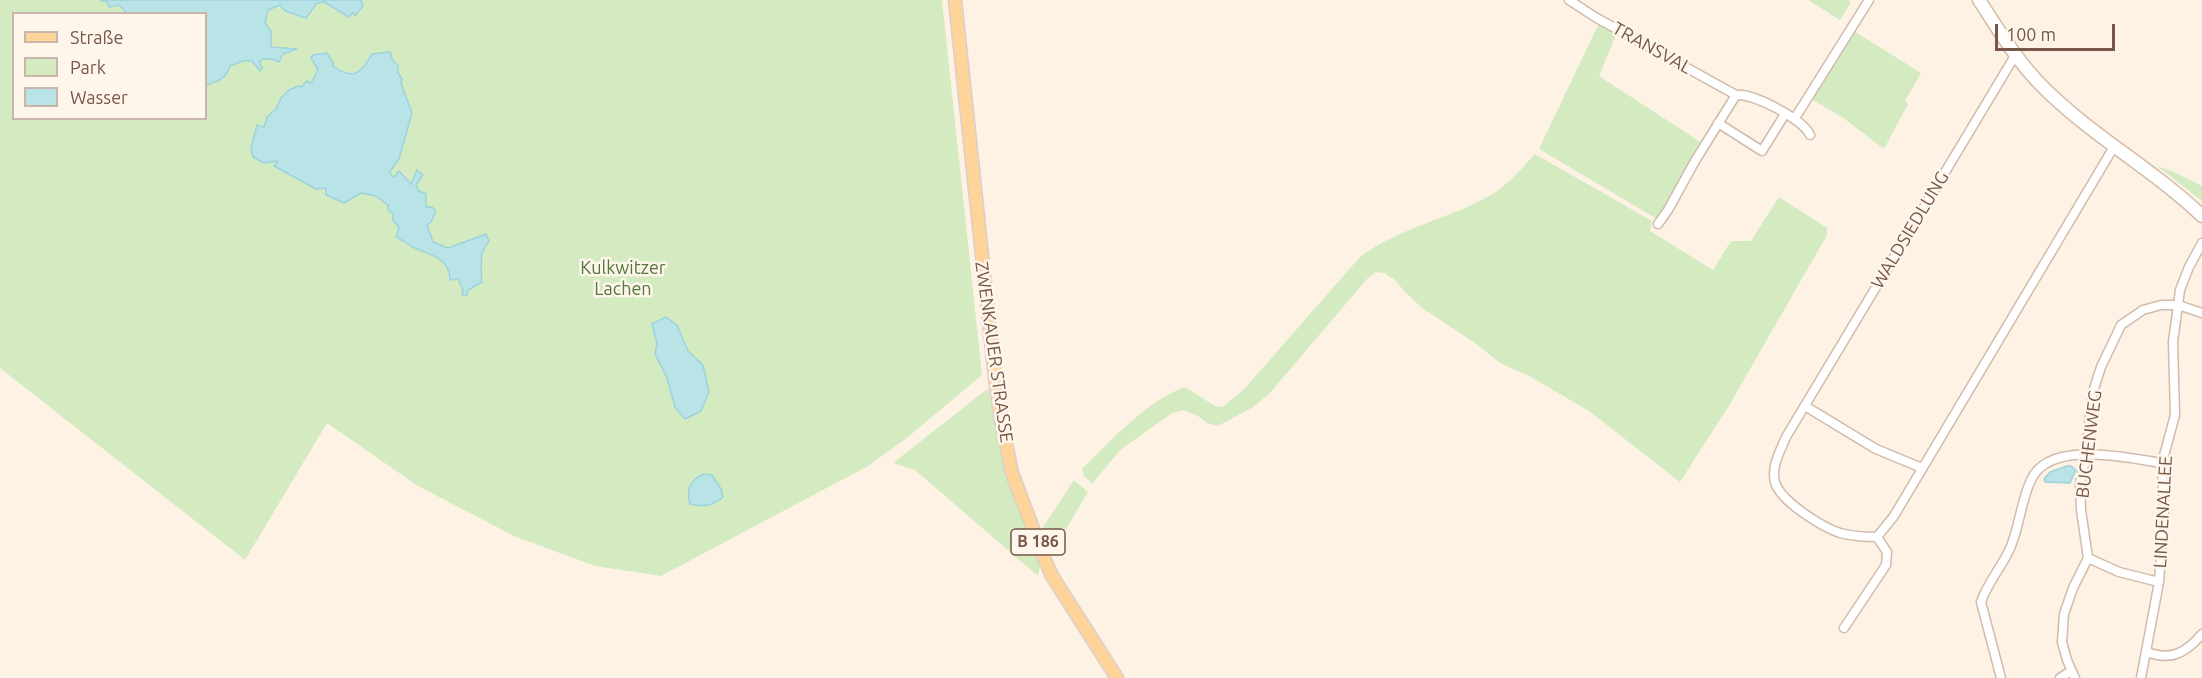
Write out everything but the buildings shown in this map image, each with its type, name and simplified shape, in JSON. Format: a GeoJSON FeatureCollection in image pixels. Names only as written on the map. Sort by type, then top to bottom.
{"type":"FeatureCollection","features":[{"type":"Feature","properties":{"kind":"main road","name":"ZWENKAUER STRASSE"},"geometry":{"type":"LineString","coordinates":[[955,0],[995,378],[1012,473],[1052,576],[1117,678]]}},
{"type":"Feature","properties":{"kind":"street","name":"TRANSVAL"},"geometry":{"type":"LineString","coordinates":[[1569,0],[1595,17],[1736,95],[1750,95],[1795,118],[1807,128],[1810,135]]}},
{"type":"Feature","properties":{"kind":"street"},"geometry":{"type":"LineString","coordinates":[[1795,118],[1869,0]]}},
{"type":"Feature","properties":{"kind":"street"},"geometry":{"type":"LineString","coordinates":[[1979,0],[2016,54],[2041,85],[2061,104],[2164,182],[2202,216]]}},
{"type":"Feature","properties":{"kind":"street","name":"WALDSIEDLUNG"},"geometry":{"type":"LineString","coordinates":[[1877,537],[1863,538],[1838,532],[1798,509],[1781,496],[1775,483],[1774,467],[1786,437],[2016,54]]}},
{"type":"Feature","properties":{"kind":"street"},"geometry":{"type":"LineString","coordinates":[[1658,224],[1736,95]]}},
{"type":"Feature","properties":{"kind":"street"},"geometry":{"type":"LineString","coordinates":[[1718,123],[1762,151],[1785,114]]}},
{"type":"Feature","properties":{"kind":"street"},"geometry":{"type":"LineString","coordinates":[[1844,628],[1886,565],[1887,552],[1877,537],[1894,516],[2115,145]]}},
{"type":"Feature","properties":{"kind":"street","name":"LINDENALLEE"},"geometry":{"type":"LineString","coordinates":[[2141,678],[2158,582],[2163,515],[2162,463],[2175,415],[2174,342],[2180,290],[2188,267],[2202,243]]}},
{"type":"Feature","properties":{"kind":"street","name":"BUCHENWEG"},"geometry":{"type":"LineString","coordinates":[[2088,558],[2081,510],[2080,484],[2086,456],[2092,395],[2101,367],[2121,325],[2144,310],[2161,305],[2178,305]]}},
{"type":"Feature","properties":{"kind":"street"},"geometry":{"type":"LineString","coordinates":[[2178,305],[2202,313]]}},
{"type":"Feature","properties":{"kind":"street"},"geometry":{"type":"LineString","coordinates":[[1805,406],[1876,449],[1922,468]]}},
{"type":"Feature","properties":{"kind":"street"},"geometry":{"type":"LineString","coordinates":[[2001,678],[1980,602],[1984,591],[2001,568],[2012,545],[2032,477],[2041,466],[2050,460],[2067,456],[2086,456],[2097,453],[2162,463]]}},
{"type":"Feature","properties":{"kind":"street"},"geometry":{"type":"LineString","coordinates":[[2060,678],[2073,675],[2062,642],[2064,614],[2073,588],[2088,558],[2120,572],[2158,582]]}},
{"type":"Feature","properties":{"kind":"street"},"geometry":{"type":"LineString","coordinates":[[2146,652],[2157,656],[2185,651],[2202,634]]}},
{"type":"Feature","properties":{"kind":"green space","name":"Kulkwitzer Lachen"},"geometry":{"type":"Polygon","coordinates":[[[0,0],[942,0],[982,375],[908,437],[868,466],[661,576],[595,566],[514,536],[418,486],[327,423],[245,560],[0,368],[0,0]]]}},
{"type":"Feature","properties":{"kind":"green space"},"geometry":{"type":"Polygon","coordinates":[[[1808,0],[1848,0],[1851,2],[1840,20],[1808,0]]]}},
{"type":"Feature","properties":{"kind":"green space"},"geometry":{"type":"Polygon","coordinates":[[[1599,23],[1617,33],[1599,76],[1702,143],[1657,219],[1539,149],[1599,23]]]}},
{"type":"Feature","properties":{"kind":"green space"},"geometry":{"type":"Polygon","coordinates":[[[1854,31],[1921,73],[1905,101],[1908,104],[1884,149],[1842,117],[1811,99],[1854,31]]]}},
{"type":"Feature","properties":{"kind":"green space"},"geometry":{"type":"Polygon","coordinates":[[[1535,154],[1652,221],[1650,231],[1713,270],[1731,241],[1751,241],[1779,197],[1827,228],[1827,235],[1730,404],[1680,482],[1589,411],[1529,376],[1500,363],[1475,343],[1422,308],[1395,280],[1384,273],[1376,272],[1367,279],[1269,394],[1253,407],[1218,426],[1207,423],[1184,410],[1172,413],[1120,450],[1092,484],[1084,476],[1082,469],[1118,434],[1156,402],[1170,394],[1185,387],[1215,406],[1223,407],[1246,387],[1360,257],[1391,238],[1491,195],[1509,181],[1535,154]]]}},
{"type":"Feature","properties":{"kind":"green space"},"geometry":{"type":"Polygon","coordinates":[[[2157,166],[2202,186],[2202,201],[2157,166]]]}},
{"type":"Feature","properties":{"kind":"green space"},"geometry":{"type":"Polygon","coordinates":[[[986,390],[990,391],[1001,452],[1022,519],[1041,563],[1038,576],[915,470],[893,463],[986,390]]]}},
{"type":"Feature","properties":{"kind":"green space"},"geometry":{"type":"Polygon","coordinates":[[[1074,480],[1088,492],[1053,551],[1043,527],[1074,480]]]}},
{"type":"Feature","properties":{"kind":"water"},"geometry":{"type":"Polygon","coordinates":[[[100,0],[361,0],[363,6],[355,16],[353,12],[349,17],[324,2],[317,3],[306,18],[285,11],[280,5],[268,10],[265,23],[271,31],[271,47],[297,49],[283,54],[279,62],[263,59],[260,62],[262,69],[260,71],[252,61],[243,61],[230,66],[227,74],[221,79],[207,85],[207,12],[126,12],[119,5],[109,7],[107,2],[100,0]]]}},
{"type":"Feature","properties":{"kind":"water"},"geometry":{"type":"Polygon","coordinates":[[[390,52],[393,61],[398,65],[398,73],[412,113],[399,159],[389,173],[394,177],[399,171],[411,184],[417,170],[423,175],[416,185],[419,191],[426,194],[426,207],[432,207],[436,211],[427,225],[433,242],[448,248],[486,234],[489,241],[482,253],[482,282],[468,290],[467,295],[462,295],[463,290],[458,279],[450,280],[449,272],[443,262],[396,237],[399,228],[393,220],[393,214],[388,210],[388,205],[376,196],[361,193],[344,203],[326,195],[326,188],[316,189],[274,166],[278,161],[264,163],[253,157],[251,148],[257,125],[264,127],[267,117],[276,109],[281,98],[289,90],[301,87],[307,81],[311,83],[318,70],[311,58],[313,55],[327,53],[333,66],[351,74],[360,71],[372,54],[390,52]]]}},
{"type":"Feature","properties":{"kind":"water"},"geometry":{"type":"Polygon","coordinates":[[[666,317],[677,325],[688,351],[703,365],[709,392],[701,411],[685,419],[675,407],[667,378],[655,354],[657,344],[652,324],[666,317]]]}},
{"type":"Feature","properties":{"kind":"water"},"geometry":{"type":"Polygon","coordinates":[[[2067,466],[2076,470],[2070,483],[2045,482],[2044,479],[2050,472],[2067,466]]]}},
{"type":"Feature","properties":{"kind":"water"},"geometry":{"type":"Polygon","coordinates":[[[703,474],[712,475],[723,497],[708,505],[690,504],[688,494],[690,486],[703,474]]]}}]}
